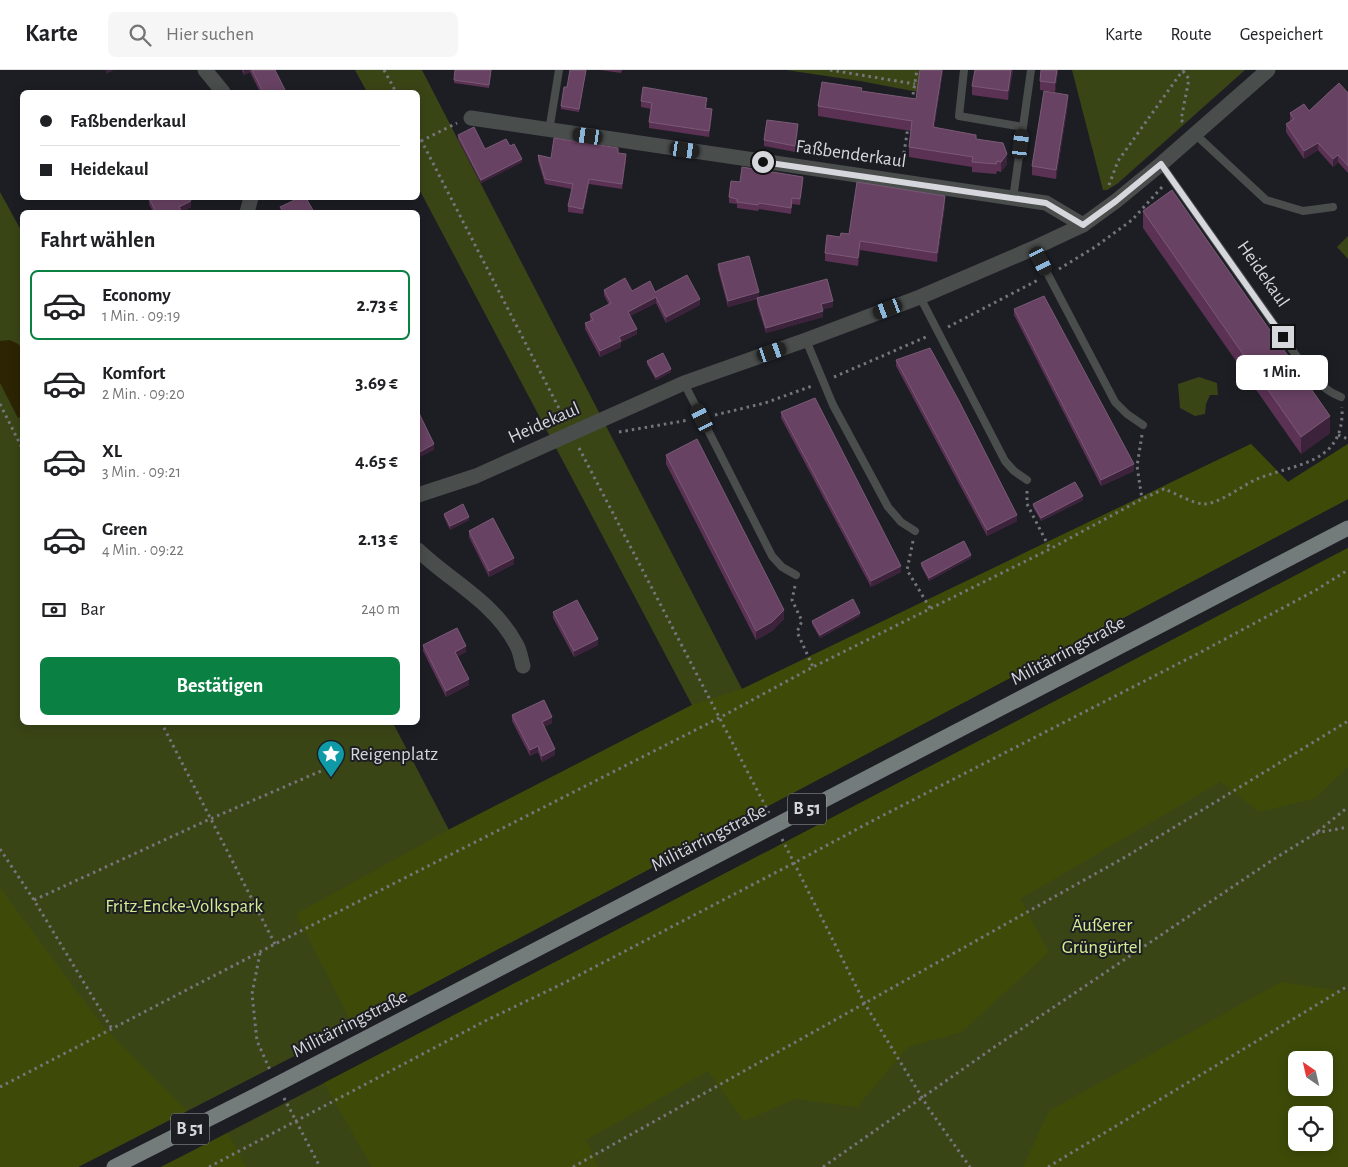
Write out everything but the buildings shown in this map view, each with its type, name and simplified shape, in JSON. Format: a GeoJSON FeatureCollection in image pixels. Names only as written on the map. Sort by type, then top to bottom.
{"type":"FeatureCollection","features":[{"type":"Feature","properties":{"kind":"main road","name":"Militärringstraße"},"geometry":{"type":"LineString","coordinates":[[114,1167],[276,1085],[1348,528]]}},
{"type":"Feature","properties":{"kind":"street"},"geometry":{"type":"LineString","coordinates":[[205,70],[221,90]]}},
{"type":"Feature","properties":{"kind":"street","name":"Heidekaul"},"geometry":{"type":"LineString","coordinates":[[420,494],[476,476],[684,383],[920,297],[1083,225],[1161,164],[1268,70]]}},
{"type":"Feature","properties":{"kind":"street","name":"Faßbenderkaul"},"geometry":{"type":"LineString","coordinates":[[471,118],[1046,203],[1083,225]]}},
{"type":"Feature","properties":{"kind":"street"},"geometry":{"type":"LineString","coordinates":[[420,552],[475,596],[503,623],[517,645],[523,666]]}},
{"type":"Feature","properties":{"kind":"lane"},"geometry":{"type":"LineString","coordinates":[[549,131],[559,70]]}},
{"type":"Feature","properties":{"kind":"lane"},"geometry":{"type":"LineString","coordinates":[[964,70],[959,116],[1023,127]]}},
{"type":"Feature","properties":{"kind":"lane"},"geometry":{"type":"LineString","coordinates":[[1013,199],[1031,70]]}},
{"type":"Feature","properties":{"kind":"lane"},"geometry":{"type":"LineString","coordinates":[[1195,134],[1266,200],[1303,211],[1333,207]]}},
{"type":"Feature","properties":{"kind":"lane","name":"Heidekaul"},"geometry":{"type":"LineString","coordinates":[[1161,164],[1305,368],[1321,387],[1341,398]]}},
{"type":"Feature","properties":{"kind":"lane"},"geometry":{"type":"LineString","coordinates":[[1034,248],[1115,402],[1127,414],[1143,425]]}},
{"type":"Feature","properties":{"kind":"lane"},"geometry":{"type":"LineString","coordinates":[[920,297],[1005,461],[1026,480]]}},
{"type":"Feature","properties":{"kind":"lane"},"geometry":{"type":"LineString","coordinates":[[806,340],[833,405],[888,507],[901,522],[915,531]]}},
{"type":"Feature","properties":{"kind":"lane"},"geometry":{"type":"LineString","coordinates":[[684,383],[772,556],[782,567],[796,575]]}},
{"type":"Feature","properties":{"kind":"path"},"geometry":{"type":"LineString","coordinates":[[384,70],[395,90]]}},
{"type":"Feature","properties":{"kind":"path"},"geometry":{"type":"LineString","coordinates":[[830,70],[915,84]]}},
{"type":"Feature","properties":{"kind":"path"},"geometry":{"type":"LineString","coordinates":[[912,103],[917,70]]}},
{"type":"Feature","properties":{"kind":"path"},"geometry":{"type":"LineString","coordinates":[[1116,201],[1108,187],[1118,161],[1183,70],[1189,79],[1181,120],[1195,134]]}},
{"type":"Feature","properties":{"kind":"path"},"geometry":{"type":"LineString","coordinates":[[422,141],[471,118]]}},
{"type":"Feature","properties":{"kind":"path"},"geometry":{"type":"LineString","coordinates":[[899,181],[909,123]]}},
{"type":"Feature","properties":{"kind":"path"},"geometry":{"type":"LineString","coordinates":[[420,138],[776,826],[865,1004],[922,1097],[970,1167]]}},
{"type":"Feature","properties":{"kind":"path"},"geometry":{"type":"LineString","coordinates":[[615,432],[702,418],[765,403],[823,382],[938,332],[1048,275],[1095,247],[1132,220],[1170,178]]}},
{"type":"Feature","properties":{"kind":"path"},"geometry":{"type":"LineString","coordinates":[[0,1087],[275,944],[720,718],[813,667],[1050,548],[1142,499],[1164,489],[1203,504],[1211,503],[1256,480],[1314,461],[1327,451],[1338,435],[1342,413],[1341,398]]}},
{"type":"Feature","properties":{"kind":"path"},"geometry":{"type":"LineString","coordinates":[[0,404],[20,444]]}},
{"type":"Feature","properties":{"kind":"path"},"geometry":{"type":"LineString","coordinates":[[1142,499],[1137,466],[1143,425]]}},
{"type":"Feature","properties":{"kind":"path"},"geometry":{"type":"LineString","coordinates":[[1338,435],[1348,439]]}},
{"type":"Feature","properties":{"kind":"path"},"geometry":{"type":"LineString","coordinates":[[1026,480],[1027,504],[1050,548]]}},
{"type":"Feature","properties":{"kind":"path"},"geometry":{"type":"LineString","coordinates":[[915,531],[907,570],[930,608]]}},
{"type":"Feature","properties":{"kind":"path"},"geometry":{"type":"LineString","coordinates":[[208,1167],[485,1021],[564,983],[874,820],[1201,652],[1316,590],[1348,570]]}},
{"type":"Feature","properties":{"kind":"path"},"geometry":{"type":"LineString","coordinates":[[796,575],[792,600],[802,621],[797,632],[813,667]]}},
{"type":"Feature","properties":{"kind":"path"},"geometry":{"type":"LineString","coordinates":[[573,1167],[1127,856],[1348,722]]}},
{"type":"Feature","properties":{"kind":"path"},"geometry":{"type":"LineString","coordinates":[[163,725],[275,944]]}},
{"type":"Feature","properties":{"kind":"path"},"geometry":{"type":"LineString","coordinates":[[34,900],[210,819],[321,771]]}},
{"type":"Feature","properties":{"kind":"path"},"geometry":{"type":"LineString","coordinates":[[825,1166],[922,1097],[1274,859],[1316,833],[1348,806]]}},
{"type":"Feature","properties":{"kind":"path"},"geometry":{"type":"LineString","coordinates":[[1316,833],[1348,827]]}},
{"type":"Feature","properties":{"kind":"path"},"geometry":{"type":"LineString","coordinates":[[0,849],[34,900],[112,1029]]}},
{"type":"Feature","properties":{"kind":"path"},"geometry":{"type":"LineString","coordinates":[[260,952],[252,994],[257,1041],[276,1085],[297,1120],[320,1167]]}},
{"type":"Feature","properties":{"kind":"path"},"geometry":{"type":"LineString","coordinates":[[1048,1167],[1348,986]]}},
{"type":"Feature","properties":{"kind":"green space","name":"Fritz-Encke-Volkspark"},"geometry":{"type":"Polygon","coordinates":[[[355,70],[422,70],[742,689],[1251,444],[1288,482],[1348,444],[1348,499],[353,1026],[78,1167],[0,1167],[0,192],[20,228],[20,725],[394,725],[449,830],[692,705],[420,191],[420,90],[366,90],[355,70]]]}},
{"type":"Feature","properties":{"kind":"green space"},"geometry":{"type":"Polygon","coordinates":[[[786,70],[921,70],[918,92],[786,70]]]}},
{"type":"Feature","properties":{"kind":"green space"},"geometry":{"type":"Polygon","coordinates":[[[1072,70],[1245,70],[1117,184],[1107,190],[1103,190],[1072,70]]]}},
{"type":"Feature","properties":{"kind":"green space"},"geometry":{"type":"Polygon","coordinates":[[[1348,236],[1348,259],[1337,247],[1348,236]]]}},
{"type":"Feature","properties":{"kind":"green space"},"geometry":{"type":"Polygon","coordinates":[[[1199,377],[1217,383],[1218,395],[1210,395],[1206,404],[1205,414],[1195,416],[1180,408],[1178,384],[1199,377]]]}},
{"type":"Feature","properties":{"kind":"green space"},"geometry":{"type":"Polygon","coordinates":[[[1251,444],[1288,482],[1348,444],[1348,499],[353,1026],[296,914],[448,830],[692,705],[742,689],[1251,444]]]}},
{"type":"Feature","properties":{"kind":"green space","name":"Äußerer Grüngürtel"},"geometry":{"type":"Polygon","coordinates":[[[1348,548],[1348,1167],[161,1167],[324,1083],[1348,548]]]}},
{"type":"Feature","properties":{"kind":"green space"},"geometry":{"type":"Polygon","coordinates":[[[1348,548],[1348,767],[1315,798],[1260,812],[1220,782],[1020,899],[1049,952],[962,1032],[908,1047],[857,1107],[795,1099],[744,1121],[708,1071],[586,1140],[598,1167],[372,1167],[324,1083],[1348,548]]]}},
{"type":"Feature","properties":{"kind":"green space"},"geometry":{"type":"Polygon","coordinates":[[[0,888],[102,1025],[187,1111],[78,1167],[0,1167],[0,888]]]}},
{"type":"Feature","properties":{"kind":"green space"},"geometry":{"type":"Polygon","coordinates":[[[1281,982],[1348,992],[1348,1167],[1023,1167],[1049,1111],[1281,982]]]}},
{"type":"Feature","properties":{"kind":"green space"},"geometry":{"type":"Polygon","coordinates":[[[228,1133],[246,1167],[161,1167],[228,1133]]]}},
{"type":"Feature","properties":{"kind":"sand"},"geometry":{"type":"Polygon","coordinates":[[[10,340],[20,346],[20,417],[18,418],[0,383],[0,341],[10,340]]]}},
{"type":"Feature","properties":{"kind":"place","name":"Reigenplatz"},"geometry":{"type":"Point","coordinates":[331,778]}},
{"type":"Feature","properties":{"kind":"route"},"geometry":{"type":"LineString","coordinates":[[763,162],[1046,203],[1083,225],[1161,164],[1283,337]]}}]}
